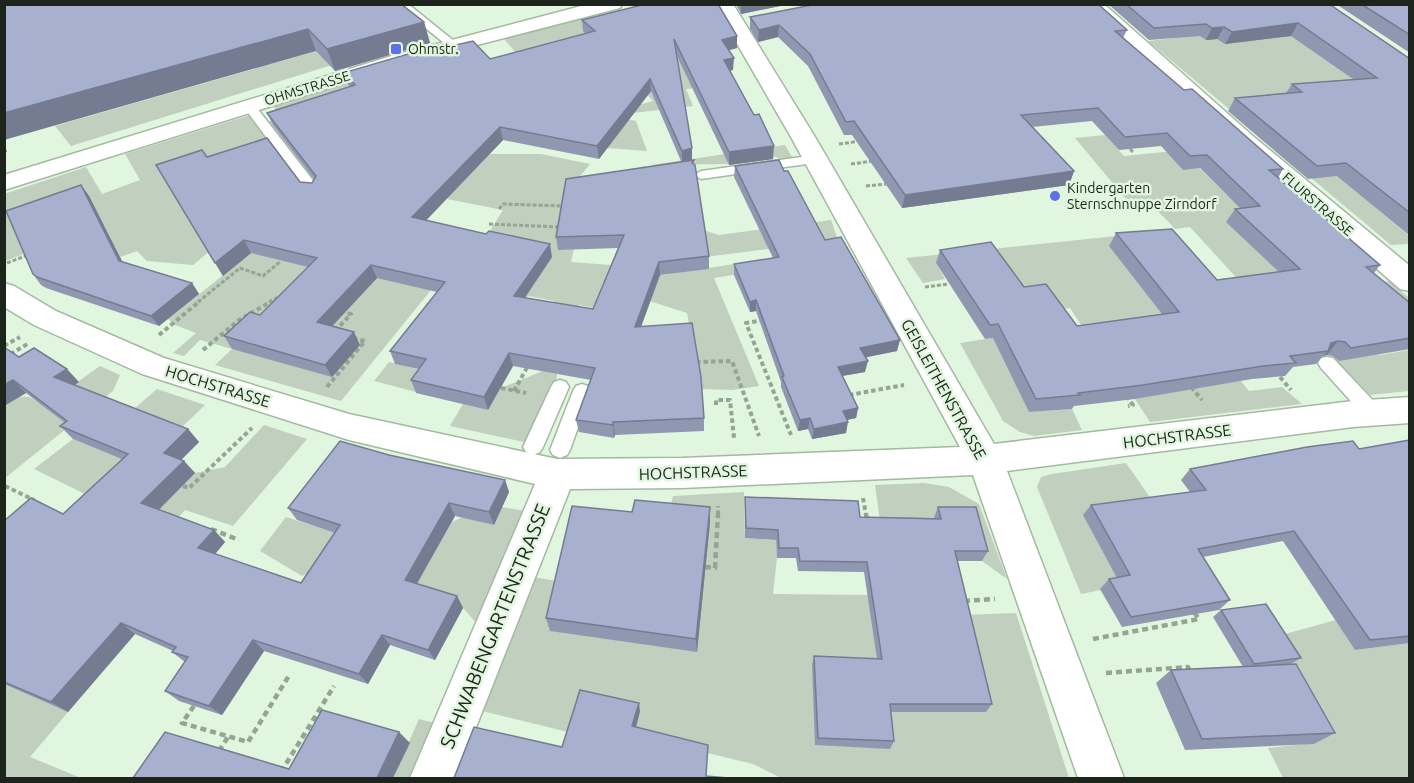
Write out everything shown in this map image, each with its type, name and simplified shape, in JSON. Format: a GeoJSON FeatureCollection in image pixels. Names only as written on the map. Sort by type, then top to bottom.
{"type":"FeatureCollection","features":[{"type":"Feature","properties":{"kind":"street","name":"OHMSTRASSE"},"geometry":{"type":"LineString","coordinates":[[4,183],[453,45],[613,4]]}},
{"type":"Feature","properties":{"kind":"street","name":"FLURSTRASSE"},"geometry":{"type":"LineString","coordinates":[[1092,4],[1246,142],[1410,282]]}},
{"type":"Feature","properties":{"kind":"street","name":"GEISLEITHENSTRASSE"},"geometry":{"type":"LineString","coordinates":[[738,16],[822,157],[984,460],[996,486],[1101,778]]}},
{"type":"Feature","properties":{"kind":"street","name":"HOCHSTRASSE"},"geometry":{"type":"LineString","coordinates":[[4,293],[45,318],[153,366],[349,427],[550,457],[682,473],[984,460],[1410,410]]}},
{"type":"Feature","properties":{"kind":"street","name":"SCHWABENGARTENSTRASSE"},"geometry":{"type":"LineString","coordinates":[[433,778],[533,538],[550,457]]}},
{"type":"Feature","properties":{"kind":"lane"},"geometry":{"type":"LineString","coordinates":[[401,4],[453,45]]}},
{"type":"Feature","properties":{"kind":"lane"},"geometry":{"type":"LineString","coordinates":[[249,106],[313,190]]}},
{"type":"Feature","properties":{"kind":"lane"},"geometry":{"type":"LineString","coordinates":[[701,175],[822,157]]}},
{"type":"Feature","properties":{"kind":"lane"},"geometry":{"type":"LineString","coordinates":[[1327,363],[1373,413]]}},
{"type":"Feature","properties":{"kind":"lane"},"geometry":{"type":"LineString","coordinates":[[550,457],[560,387]]}},
{"type":"Feature","properties":{"kind":"lane"},"geometry":{"type":"LineString","coordinates":[[550,457],[582,391]]}},
{"type":"Feature","properties":{"kind":"path"},"geometry":{"type":"LineString","coordinates":[[822,157],[864,141]]}},
{"type":"Feature","properties":{"kind":"path"},"geometry":{"type":"LineString","coordinates":[[822,157],[874,161]]}},
{"type":"Feature","properties":{"kind":"path"},"geometry":{"type":"LineString","coordinates":[[857,187],[886,183]]}},
{"type":"Feature","properties":{"kind":"path"},"geometry":{"type":"LineString","coordinates":[[499,209],[503,204],[565,206]]}},
{"type":"Feature","properties":{"kind":"path"},"geometry":{"type":"LineString","coordinates":[[489,224],[562,227]]}},
{"type":"Feature","properties":{"kind":"path"},"geometry":{"type":"LineString","coordinates":[[4,264],[36,253]]}},
{"type":"Feature","properties":{"kind":"path"},"geometry":{"type":"LineString","coordinates":[[158,336],[240,268],[263,276],[281,261]]}},
{"type":"Feature","properties":{"kind":"path"},"geometry":{"type":"LineString","coordinates":[[920,288],[948,284]]}},
{"type":"Feature","properties":{"kind":"path"},"geometry":{"type":"LineString","coordinates":[[198,355],[239,320],[284,294]]}},
{"type":"Feature","properties":{"kind":"path"},"geometry":{"type":"LineString","coordinates":[[340,335],[333,333],[351,314],[344,313]]}},
{"type":"Feature","properties":{"kind":"path"},"geometry":{"type":"LineString","coordinates":[[768,319],[746,323],[794,442]]}},
{"type":"Feature","properties":{"kind":"path"},"geometry":{"type":"LineString","coordinates":[[320,396],[365,341],[347,337]]}},
{"type":"Feature","properties":{"kind":"path"},"geometry":{"type":"LineString","coordinates":[[4,358],[37,338]]}},
{"type":"Feature","properties":{"kind":"path"},"geometry":{"type":"LineString","coordinates":[[696,362],[732,361],[762,443]]}},
{"type":"Feature","properties":{"kind":"path"},"geometry":{"type":"LineString","coordinates":[[514,391],[530,362]]}},
{"type":"Feature","properties":{"kind":"path"},"geometry":{"type":"LineString","coordinates":[[1186,380],[1206,406]]}},
{"type":"Feature","properties":{"kind":"path"},"geometry":{"type":"LineString","coordinates":[[844,395],[906,385]]}},
{"type":"Feature","properties":{"kind":"path"},"geometry":{"type":"LineString","coordinates":[[1119,386],[1133,405],[1122,407],[1127,414]]}},
{"type":"Feature","properties":{"kind":"path"},"geometry":{"type":"LineString","coordinates":[[717,405],[716,400],[730,400],[735,440]]}},
{"type":"Feature","properties":{"kind":"path"},"geometry":{"type":"LineString","coordinates":[[183,486],[189,488],[253,426]]}},
{"type":"Feature","properties":{"kind":"path"},"geometry":{"type":"LineString","coordinates":[[5,486],[41,504]]}},
{"type":"Feature","properties":{"kind":"path"},"geometry":{"type":"LineString","coordinates":[[863,494],[868,528]]}},
{"type":"Feature","properties":{"kind":"path"},"geometry":{"type":"LineString","coordinates":[[705,567],[715,568],[718,499]]}},
{"type":"Feature","properties":{"kind":"path"},"geometry":{"type":"LineString","coordinates":[[202,526],[238,540]]}},
{"type":"Feature","properties":{"kind":"path"},"geometry":{"type":"LineString","coordinates":[[960,601],[1002,599]]}},
{"type":"Feature","properties":{"kind":"path"},"geometry":{"type":"LineString","coordinates":[[1093,639],[1199,619],[1188,602]]}},
{"type":"Feature","properties":{"kind":"path"},"geometry":{"type":"LineString","coordinates":[[1106,673],[1188,667],[1194,681]]}},
{"type":"Feature","properties":{"kind":"path"},"geometry":{"type":"LineString","coordinates":[[194,706],[182,723],[248,742],[290,674]]}},
{"type":"Feature","properties":{"kind":"path"},"geometry":{"type":"LineString","coordinates":[[281,772],[334,686]]}},
{"type":"Feature","properties":{"kind":"path"},"geometry":{"type":"LineString","coordinates":[[217,753],[228,736]]}},
{"type":"Feature","properties":{"kind":"green space"},"geometry":{"type":"Polygon","coordinates":[[[639,5],[723,85],[686,89],[693,106],[633,113],[628,108],[653,101],[639,85],[537,77],[504,39],[586,18],[596,28],[620,37],[596,16],[639,5]]]}},
{"type":"Feature","properties":{"kind":"green space"},"geometry":{"type":"Polygon","coordinates":[[[1256,5],[1365,88],[1356,191],[1409,236],[1409,244],[1391,245],[1148,41],[1175,38],[1256,5]]]}},
{"type":"Feature","properties":{"kind":"green space"},"geometry":{"type":"Polygon","coordinates":[[[394,29],[374,52],[71,146],[55,126],[394,29]]]}},
{"type":"Feature","properties":{"kind":"green space"},"geometry":{"type":"Polygon","coordinates":[[[346,84],[357,94],[316,178],[308,177],[267,122],[281,117],[274,107],[346,84]]]}},
{"type":"Feature","properties":{"kind":"green space"},"geometry":{"type":"Polygon","coordinates":[[[253,114],[278,149],[164,178],[174,195],[431,290],[341,401],[215,365],[232,349],[200,340],[184,356],[173,353],[196,333],[175,325],[168,319],[236,265],[210,251],[193,265],[147,261],[137,251],[120,257],[104,225],[5,261],[4,194],[86,167],[102,194],[140,180],[125,154],[253,114]]]}},
{"type":"Feature","properties":{"kind":"green space"},"geometry":{"type":"Polygon","coordinates":[[[603,114],[636,121],[647,151],[607,148],[603,114]]]}},
{"type":"Feature","properties":{"kind":"green space"},"geometry":{"type":"Polygon","coordinates":[[[1105,135],[1124,156],[1195,149],[1183,169],[1199,168],[1227,195],[1239,145],[1377,269],[1289,281],[1301,294],[1390,281],[1409,298],[1409,327],[1316,295],[1380,355],[1409,350],[1409,391],[1370,395],[1308,331],[1287,333],[1190,227],[1175,229],[1156,209],[1136,211],[1075,138],[1105,135]]]}},
{"type":"Feature","properties":{"kind":"green space"},"geometry":{"type":"Polygon","coordinates":[[[785,145],[795,162],[775,157],[726,164],[651,165],[785,145]]]}},
{"type":"Feature","properties":{"kind":"green space"},"geometry":{"type":"Polygon","coordinates":[[[470,154],[541,154],[590,164],[567,192],[559,250],[574,249],[571,262],[624,266],[663,275],[780,257],[757,271],[714,278],[759,386],[732,390],[701,389],[687,313],[640,298],[595,308],[579,305],[565,334],[549,314],[555,301],[528,296],[520,309],[467,362],[443,399],[374,381],[389,362],[422,370],[485,239],[503,210],[447,199],[470,154]]]}},
{"type":"Feature","properties":{"kind":"green space"},"geometry":{"type":"Polygon","coordinates":[[[831,220],[838,240],[682,260],[703,230],[719,235],[831,220]]]}},
{"type":"Feature","properties":{"kind":"green space"},"geometry":{"type":"Polygon","coordinates":[[[1154,232],[1111,247],[1142,288],[1200,331],[1249,391],[1282,387],[1302,404],[1150,422],[1135,399],[1184,390],[1089,337],[1070,308],[1050,311],[1009,302],[986,256],[936,263],[945,279],[923,283],[906,258],[1154,232]]]}},
{"type":"Feature","properties":{"kind":"green space"},"geometry":{"type":"Polygon","coordinates":[[[1012,335],[1029,412],[1072,409],[1082,430],[1034,436],[1020,432],[1003,421],[960,343],[1012,335]]]}},
{"type":"Feature","properties":{"kind":"green space"},"geometry":{"type":"Polygon","coordinates":[[[100,366],[120,375],[113,391],[5,478],[5,405],[25,396],[44,406],[100,366]]]}},
{"type":"Feature","properties":{"kind":"green space"},"geometry":{"type":"Polygon","coordinates":[[[543,371],[557,374],[555,399],[533,444],[450,426],[463,404],[488,410],[501,388],[543,371]]]}},
{"type":"Feature","properties":{"kind":"green space"},"geometry":{"type":"Polygon","coordinates":[[[157,389],[205,405],[104,501],[148,520],[195,473],[225,467],[264,425],[307,439],[233,526],[185,510],[107,595],[87,495],[34,469],[73,439],[91,446],[157,389]]]}},
{"type":"Feature","properties":{"kind":"green space"},"geometry":{"type":"Polygon","coordinates":[[[1126,463],[1156,506],[1121,586],[1081,594],[1037,487],[1041,477],[1052,474],[1126,463]]]}},
{"type":"Feature","properties":{"kind":"green space"},"geometry":{"type":"Polygon","coordinates":[[[924,483],[949,487],[979,504],[1007,579],[982,561],[934,518],[931,529],[881,528],[875,485],[924,483]]]}},
{"type":"Feature","properties":{"kind":"green space"},"geometry":{"type":"Polygon","coordinates":[[[744,492],[745,538],[776,540],[777,558],[773,594],[868,595],[962,615],[1016,613],[1069,778],[781,778],[753,764],[679,746],[631,747],[640,712],[572,733],[478,710],[532,577],[563,582],[667,519],[673,496],[744,492]]]}},
{"type":"Feature","properties":{"kind":"green space"},"geometry":{"type":"Polygon","coordinates":[[[502,507],[525,511],[481,628],[463,608],[414,589],[452,522],[462,517],[494,525],[502,507]]]}},
{"type":"Feature","properties":{"kind":"green space"},"geometry":{"type":"Polygon","coordinates":[[[286,517],[348,537],[330,564],[302,576],[260,551],[286,517]]]}},
{"type":"Feature","properties":{"kind":"green space"},"geometry":{"type":"Polygon","coordinates":[[[1336,620],[1355,650],[1409,643],[1409,778],[1283,778],[1268,748],[1314,743],[1291,664],[1274,637],[1336,620]]]}},
{"type":"Feature","properties":{"kind":"green space"},"geometry":{"type":"Polygon","coordinates":[[[4,684],[68,712],[30,757],[81,778],[9,778],[5,776],[4,684]]]}},
{"type":"Feature","properties":{"kind":"green space"},"geometry":{"type":"Polygon","coordinates":[[[419,719],[439,724],[417,778],[393,778],[419,719]]]}},
{"type":"Feature","properties":{"kind":"building"},"geometry":{"type":"Polygon","coordinates":[[[4,4],[401,4],[424,22],[327,49],[308,29],[4,113],[4,4]]]}},
{"type":"Feature","properties":{"kind":"building"},"geometry":{"type":"Polygon","coordinates":[[[642,4],[718,4],[737,36],[722,40],[734,58],[724,60],[754,115],[759,114],[774,146],[729,152],[674,39],[692,148],[682,151],[650,79],[597,146],[500,127],[412,217],[486,234],[489,231],[550,244],[514,296],[593,309],[624,235],[556,237],[566,179],[694,160],[692,163],[695,165],[709,256],[659,262],[635,327],[692,323],[701,377],[704,418],[613,422],[613,425],[576,420],[595,368],[509,353],[484,397],[411,380],[426,359],[390,351],[445,282],[371,265],[317,322],[354,332],[325,365],[224,336],[250,312],[260,315],[317,258],[244,240],[215,263],[156,165],[202,150],[207,157],[267,138],[300,182],[312,183],[316,176],[267,113],[355,85],[343,73],[442,44],[447,47],[473,41],[490,59],[595,31],[582,20],[642,4]]]}},
{"type":"Feature","properties":{"kind":"building"},"geometry":{"type":"Polygon","coordinates":[[[817,4],[1098,4],[1127,30],[1115,31],[1184,90],[1192,89],[1283,169],[1269,170],[1380,265],[1366,267],[1410,303],[1410,338],[1351,348],[1345,342],[1338,341],[1331,343],[1328,351],[1290,356],[1296,363],[1078,393],[1080,395],[1036,399],[998,324],[990,325],[940,250],[991,242],[1024,287],[1046,284],[1077,326],[1179,312],[1116,233],[1172,229],[1217,280],[1300,269],[1235,209],[1260,206],[1207,155],[1190,156],[1167,133],[1125,137],[1098,108],[1021,115],[1074,171],[905,195],[854,121],[846,122],[810,54],[779,25],[759,30],[750,17],[817,4]]]}},
{"type":"Feature","properties":{"kind":"building"},"geometry":{"type":"Polygon","coordinates":[[[1126,4],[1329,4],[1410,59],[1410,213],[1346,163],[1317,166],[1235,98],[1302,92],[1292,84],[1377,78],[1298,23],[1232,32],[1224,27],[1212,28],[1206,24],[1154,28],[1126,4]]]}},
{"type":"Feature","properties":{"kind":"building"},"geometry":{"type":"Polygon","coordinates":[[[1361,4],[1410,4],[1410,35],[1361,4]]]}},
{"type":"Feature","properties":{"kind":"building"},"geometry":{"type":"Polygon","coordinates":[[[779,160],[784,171],[788,171],[825,240],[841,237],[900,340],[860,348],[868,361],[838,367],[858,408],[843,411],[848,422],[814,429],[810,418],[800,420],[782,377],[784,376],[756,300],[750,302],[734,264],[779,257],[735,166],[779,160]]]}},
{"type":"Feature","properties":{"kind":"building"},"geometry":{"type":"Polygon","coordinates":[[[81,185],[119,261],[192,283],[151,316],[33,274],[6,211],[81,185]]]}},
{"type":"Feature","properties":{"kind":"building"},"geometry":{"type":"Polygon","coordinates":[[[4,347],[19,357],[34,348],[67,369],[54,377],[188,429],[164,453],[184,461],[141,503],[214,530],[198,548],[301,583],[340,525],[288,508],[340,441],[389,455],[505,480],[489,512],[449,503],[405,580],[457,596],[428,650],[382,635],[359,674],[253,640],[209,706],[165,691],[188,657],[172,652],[176,647],[121,623],[51,702],[4,682],[4,521],[31,498],[63,514],[128,454],[60,426],[67,421],[13,380],[4,385],[4,347]]]}},
{"type":"Feature","properties":{"kind":"building"},"geometry":{"type":"Polygon","coordinates":[[[1410,440],[1410,636],[1370,640],[1294,531],[1198,549],[1230,600],[1131,617],[1109,579],[1130,575],[1091,505],[1206,490],[1190,469],[1307,447],[1353,441],[1359,449],[1410,440]]]}},
{"type":"Feature","properties":{"kind":"building"},"geometry":{"type":"Polygon","coordinates":[[[745,497],[858,501],[860,517],[941,519],[938,507],[976,507],[988,551],[955,551],[992,704],[890,704],[894,741],[818,738],[814,656],[882,659],[867,562],[800,561],[798,548],[779,548],[778,530],[746,528],[745,497]]]}},
{"type":"Feature","properties":{"kind":"building"},"geometry":{"type":"Polygon","coordinates":[[[635,500],[710,507],[696,639],[546,618],[572,506],[632,512],[635,500]]]}},
{"type":"Feature","properties":{"kind":"building"},"geometry":{"type":"Polygon","coordinates":[[[1266,604],[1301,658],[1254,664],[1221,610],[1266,604]]]}},
{"type":"Feature","properties":{"kind":"building"},"geometry":{"type":"Polygon","coordinates":[[[1296,664],[1335,733],[1202,739],[1171,670],[1296,664]]]}},
{"type":"Feature","properties":{"kind":"building"},"geometry":{"type":"Polygon","coordinates":[[[580,690],[639,703],[632,726],[708,745],[706,776],[728,778],[454,778],[474,727],[562,747],[580,690]]]}},
{"type":"Feature","properties":{"kind":"building"},"geometry":{"type":"Polygon","coordinates":[[[322,710],[399,732],[377,778],[133,778],[165,732],[289,769],[322,710]]]}},
{"type":"Feature","properties":{"kind":"place","name":"Ohmstr."},"geometry":{"type":"Point","coordinates":[396,49]}},
{"type":"Feature","properties":{"kind":"place","name":"Kindergarten Sternschnuppe Zirndorf"},"geometry":{"type":"Point","coordinates":[1055,196]}}]}
